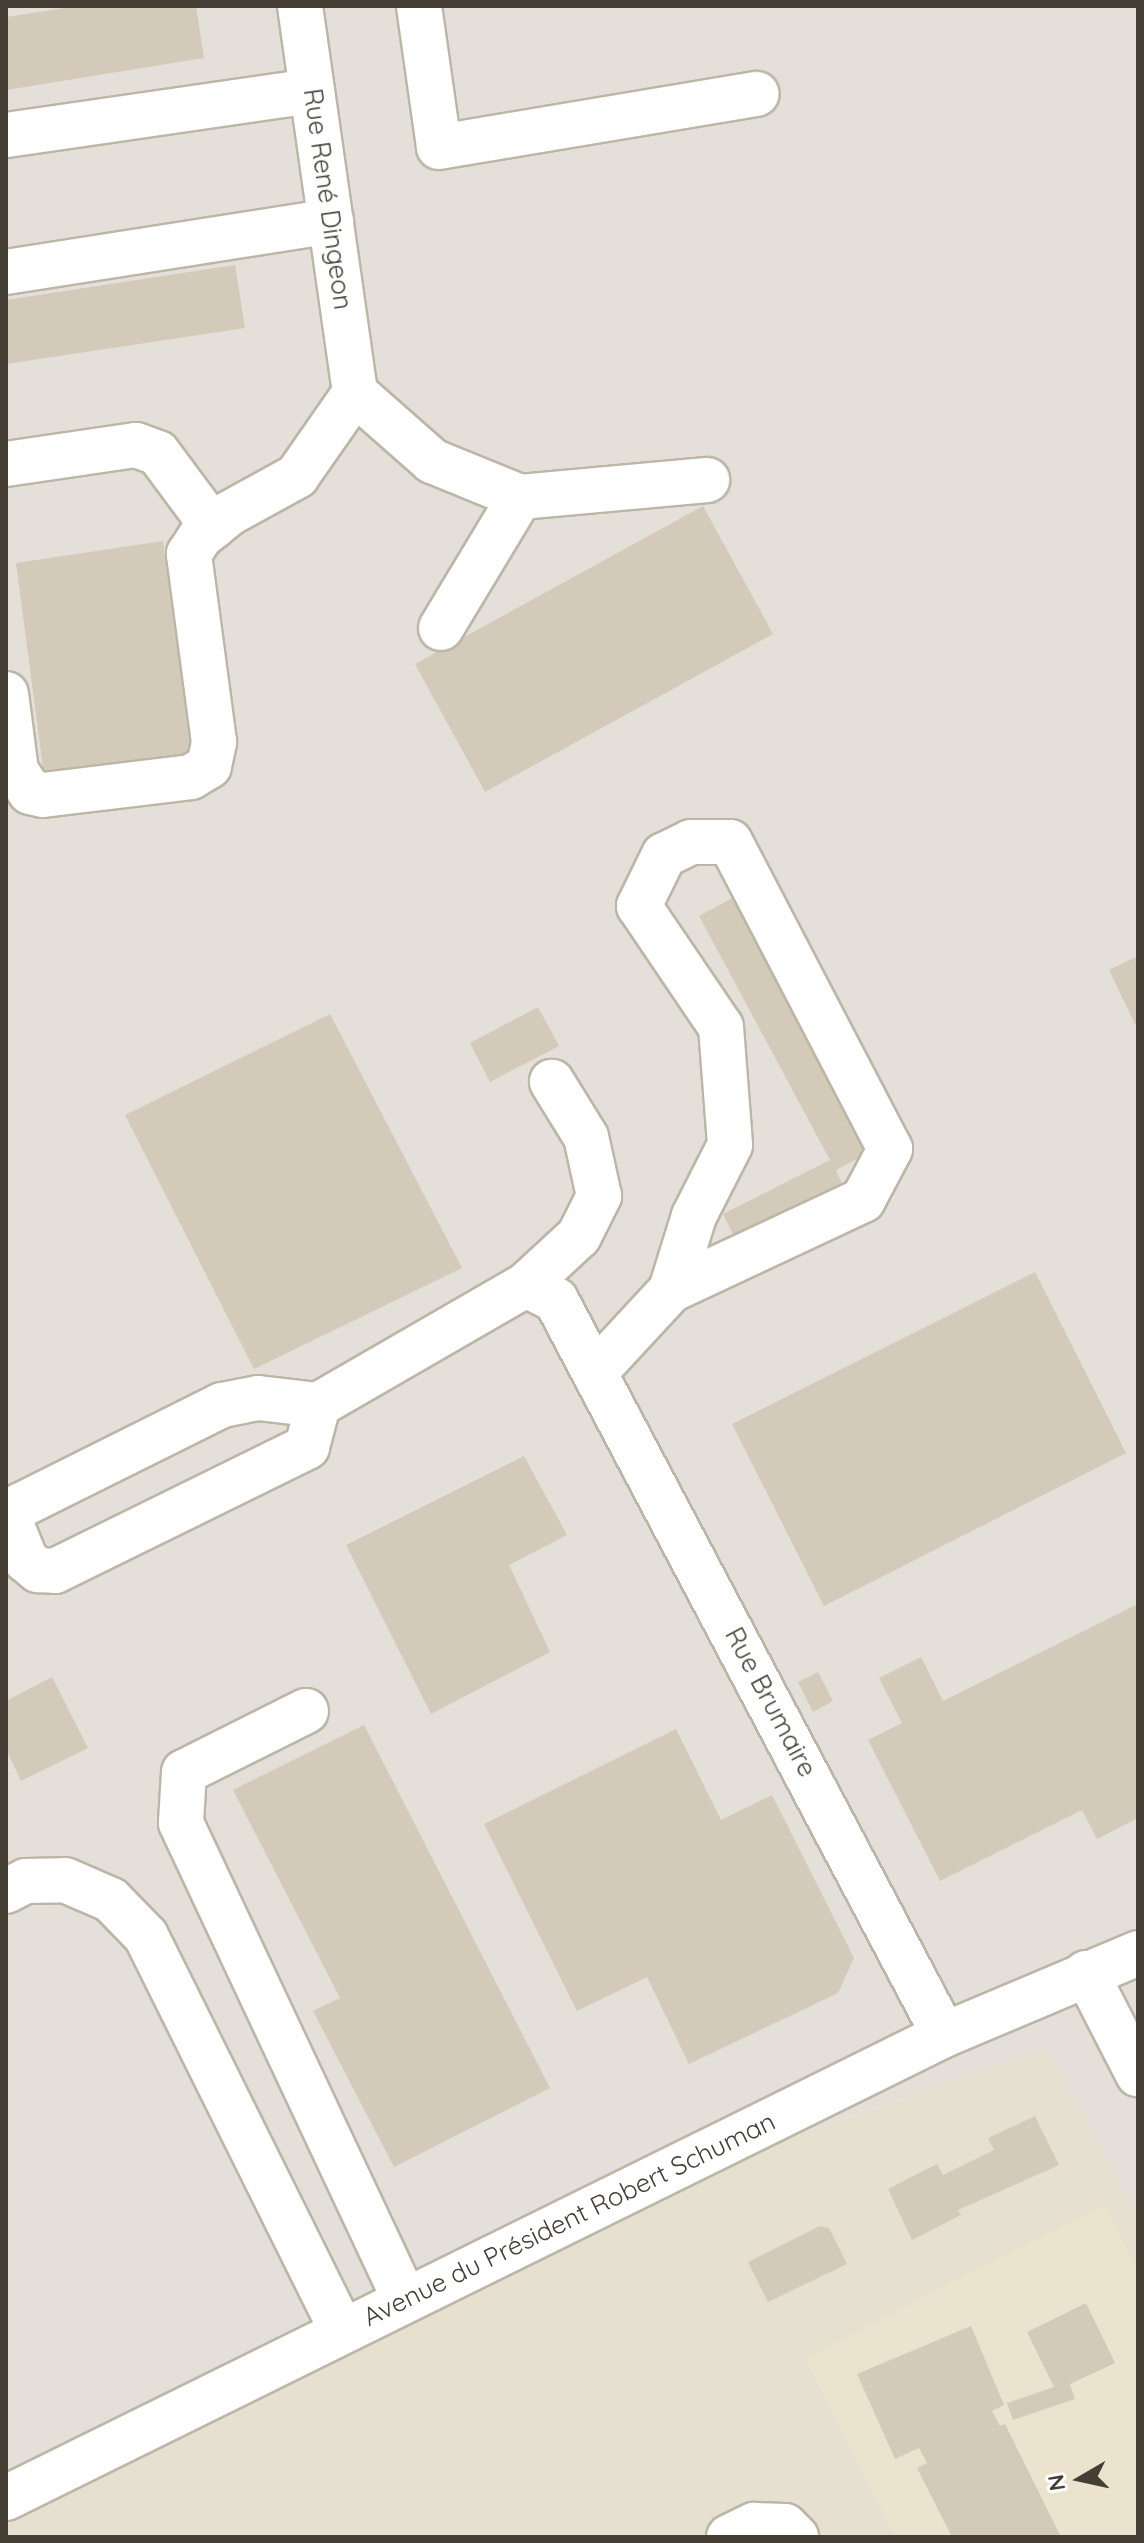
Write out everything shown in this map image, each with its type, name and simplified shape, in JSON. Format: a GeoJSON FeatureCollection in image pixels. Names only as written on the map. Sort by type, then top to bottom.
{"type":"FeatureCollection","features":[{"type":"Feature","properties":{"kind":"street","name":"Rue René Dingeon"},"geometry":{"type":"LineString","coordinates":[[300,6],[355,393]]}},
{"type":"Feature","properties":{"kind":"street"},"geometry":{"type":"LineString","coordinates":[[419,6],[439,147],[757,94]]}},
{"type":"Feature","properties":{"kind":"street"},"geometry":{"type":"LineString","coordinates":[[6,135],[312,91]]}},
{"type":"Feature","properties":{"kind":"street"},"geometry":{"type":"LineString","coordinates":[[6,272],[331,221]]}},
{"type":"Feature","properties":{"kind":"street"},"geometry":{"type":"LineString","coordinates":[[6,694],[16,771],[30,792],[43,795],[191,777],[209,766],[214,742],[189,554],[213,527],[297,476],[355,393],[432,461],[520,497],[707,480]]}},
{"type":"Feature","properties":{"kind":"street"},"geometry":{"type":"LineString","coordinates":[[6,464],[136,445],[158,453],[213,527]]}},
{"type":"Feature","properties":{"kind":"street"},"geometry":{"type":"LineString","coordinates":[[441,628],[520,497]]}},
{"type":"Feature","properties":{"kind":"street"},"geometry":{"type":"LineString","coordinates":[[597,1370],[671,1290],[863,1200],[890,1149],[730,842],[691,842],[664,855],[639,906],[721,1027],[730,1145],[694,1216],[671,1290]]}},
{"type":"Feature","properties":{"kind":"street"},"geometry":{"type":"LineString","coordinates":[[318,1405],[307,1447],[55,1571],[38,1570],[26,1560],[12,1526],[12,1515],[21,1505],[222,1405],[258,1398],[318,1405],[526,1285],[579,1236],[599,1196],[586,1137],[552,1082]]}},
{"type":"Feature","properties":{"kind":"street","name":"Rue Brumaire"},"geometry":{"type":"LineString","coordinates":[[526,1285],[556,1300],[597,1370],[944,2035]]}},
{"type":"Feature","properties":{"kind":"street"},"geometry":{"type":"LineString","coordinates":[[306,1711],[184,1772],[181,1823],[405,2300]]}},
{"type":"Feature","properties":{"kind":"street"},"geometry":{"type":"LineString","coordinates":[[6,1891],[26,1881],[65,1880],[111,1900],[146,1936],[342,2331]]}},
{"type":"Feature","properties":{"kind":"street","name":"Avenue du Président Robert Schuman"},"geometry":{"type":"LineString","coordinates":[[6,2498],[944,2035],[1138,1953]]}},
{"type":"Feature","properties":{"kind":"street"},"geometry":{"type":"LineString","coordinates":[[1086,1973],[1138,2074]]}},
{"type":"Feature","properties":{"kind":"street"},"geometry":{"type":"LineString","coordinates":[[729,2537],[754,2525],[785,2526],[796,2537]]}},
{"type":"Feature","properties":{"kind":"shaded area"},"geometry":{"type":"Polygon","coordinates":[[[6,6],[1138,6],[1138,2216],[1047,2049],[669,2179],[6,2510],[6,6]]]}},
{"type":"Feature","properties":{"kind":"shaded area"},"geometry":{"type":"Polygon","coordinates":[[[1047,2049],[1138,2216],[1138,2537],[6,2537],[6,2510],[669,2179],[1047,2049]]]}},
{"type":"Feature","properties":{"kind":"shaded area"},"geometry":{"type":"Polygon","coordinates":[[[1103,2205],[1138,2268],[1138,2537],[896,2537],[806,2358],[1103,2205]]]}},
{"type":"Feature","properties":{"kind":"building"},"geometry":{"type":"Polygon","coordinates":[[[78,6],[196,6],[204,58],[6,90],[6,17],[78,6]]]}},
{"type":"Feature","properties":{"kind":"building"},"geometry":{"type":"Polygon","coordinates":[[[235,265],[245,328],[6,364],[6,300],[235,265]]]}},
{"type":"Feature","properties":{"kind":"building"},"geometry":{"type":"Polygon","coordinates":[[[703,506],[773,634],[485,792],[415,664],[703,506]]]}},
{"type":"Feature","properties":{"kind":"building"},"geometry":{"type":"Polygon","coordinates":[[[163,541],[192,755],[44,775],[16,563],[163,541]]]}},
{"type":"Feature","properties":{"kind":"building"},"geometry":{"type":"Polygon","coordinates":[[[736,896],[872,1151],[836,1170],[842,1184],[735,1238],[723,1214],[830,1160],[699,916],[736,896]]]}},
{"type":"Feature","properties":{"kind":"building"},"geometry":{"type":"Polygon","coordinates":[[[1138,956],[1138,1030],[1109,970],[1138,956]]]}},
{"type":"Feature","properties":{"kind":"building"},"geometry":{"type":"Polygon","coordinates":[[[538,1007],[559,1046],[490,1082],[470,1043],[538,1007]]]}},
{"type":"Feature","properties":{"kind":"building"},"geometry":{"type":"Polygon","coordinates":[[[330,1014],[462,1268],[254,1369],[125,1115],[330,1014]]]}},
{"type":"Feature","properties":{"kind":"building"},"geometry":{"type":"Polygon","coordinates":[[[1035,1272],[1126,1453],[824,1606],[732,1424],[1035,1272]]]}},
{"type":"Feature","properties":{"kind":"building"},"geometry":{"type":"Polygon","coordinates":[[[524,1456],[567,1535],[509,1565],[550,1652],[431,1714],[346,1545],[524,1456]]]}},
{"type":"Feature","properties":{"kind":"building"},"geometry":{"type":"Polygon","coordinates":[[[1138,1604],[1138,1818],[1097,1839],[1082,1810],[940,1881],[868,1740],[902,1723],[879,1678],[921,1657],[943,1701],[1138,1604]]]}},
{"type":"Feature","properties":{"kind":"building"},"geometry":{"type":"Polygon","coordinates":[[[818,1672],[833,1701],[813,1712],[798,1682],[818,1672]]]}},
{"type":"Feature","properties":{"kind":"building"},"geometry":{"type":"Polygon","coordinates":[[[52,1677],[88,1748],[21,1781],[6,1749],[6,1701],[52,1677]]]}},
{"type":"Feature","properties":{"kind":"building"},"geometry":{"type":"Polygon","coordinates":[[[364,1725],[550,2088],[394,2167],[313,2011],[340,1998],[233,1790],[364,1725]]]}},
{"type":"Feature","properties":{"kind":"building"},"geometry":{"type":"Polygon","coordinates":[[[676,1729],[721,1820],[772,1795],[854,1958],[838,1993],[689,2064],[647,1977],[577,2011],[484,1824],[676,1729]]]}},
{"type":"Feature","properties":{"kind":"building"},"geometry":{"type":"Polygon","coordinates":[[[1035,2116],[1059,2165],[958,2210],[961,2215],[912,2240],[888,2189],[937,2164],[943,2175],[994,2150],[988,2138],[1035,2116]]]}},
{"type":"Feature","properties":{"kind":"building"},"geometry":{"type":"Polygon","coordinates":[[[820,2226],[829,2228],[847,2264],[768,2302],[748,2262],[820,2226]]]}},
{"type":"Feature","properties":{"kind":"building"},"geometry":{"type":"Polygon","coordinates":[[[1086,2303],[1115,2363],[1070,2384],[1075,2399],[1013,2420],[1007,2403],[1054,2387],[1027,2332],[1086,2303]]]}},
{"type":"Feature","properties":{"kind":"building"},"geometry":{"type":"Polygon","coordinates":[[[971,2326],[1004,2405],[992,2411],[1000,2426],[1005,2424],[1061,2537],[952,2537],[917,2468],[927,2463],[919,2448],[895,2459],[857,2374],[971,2326]]]}}]}
